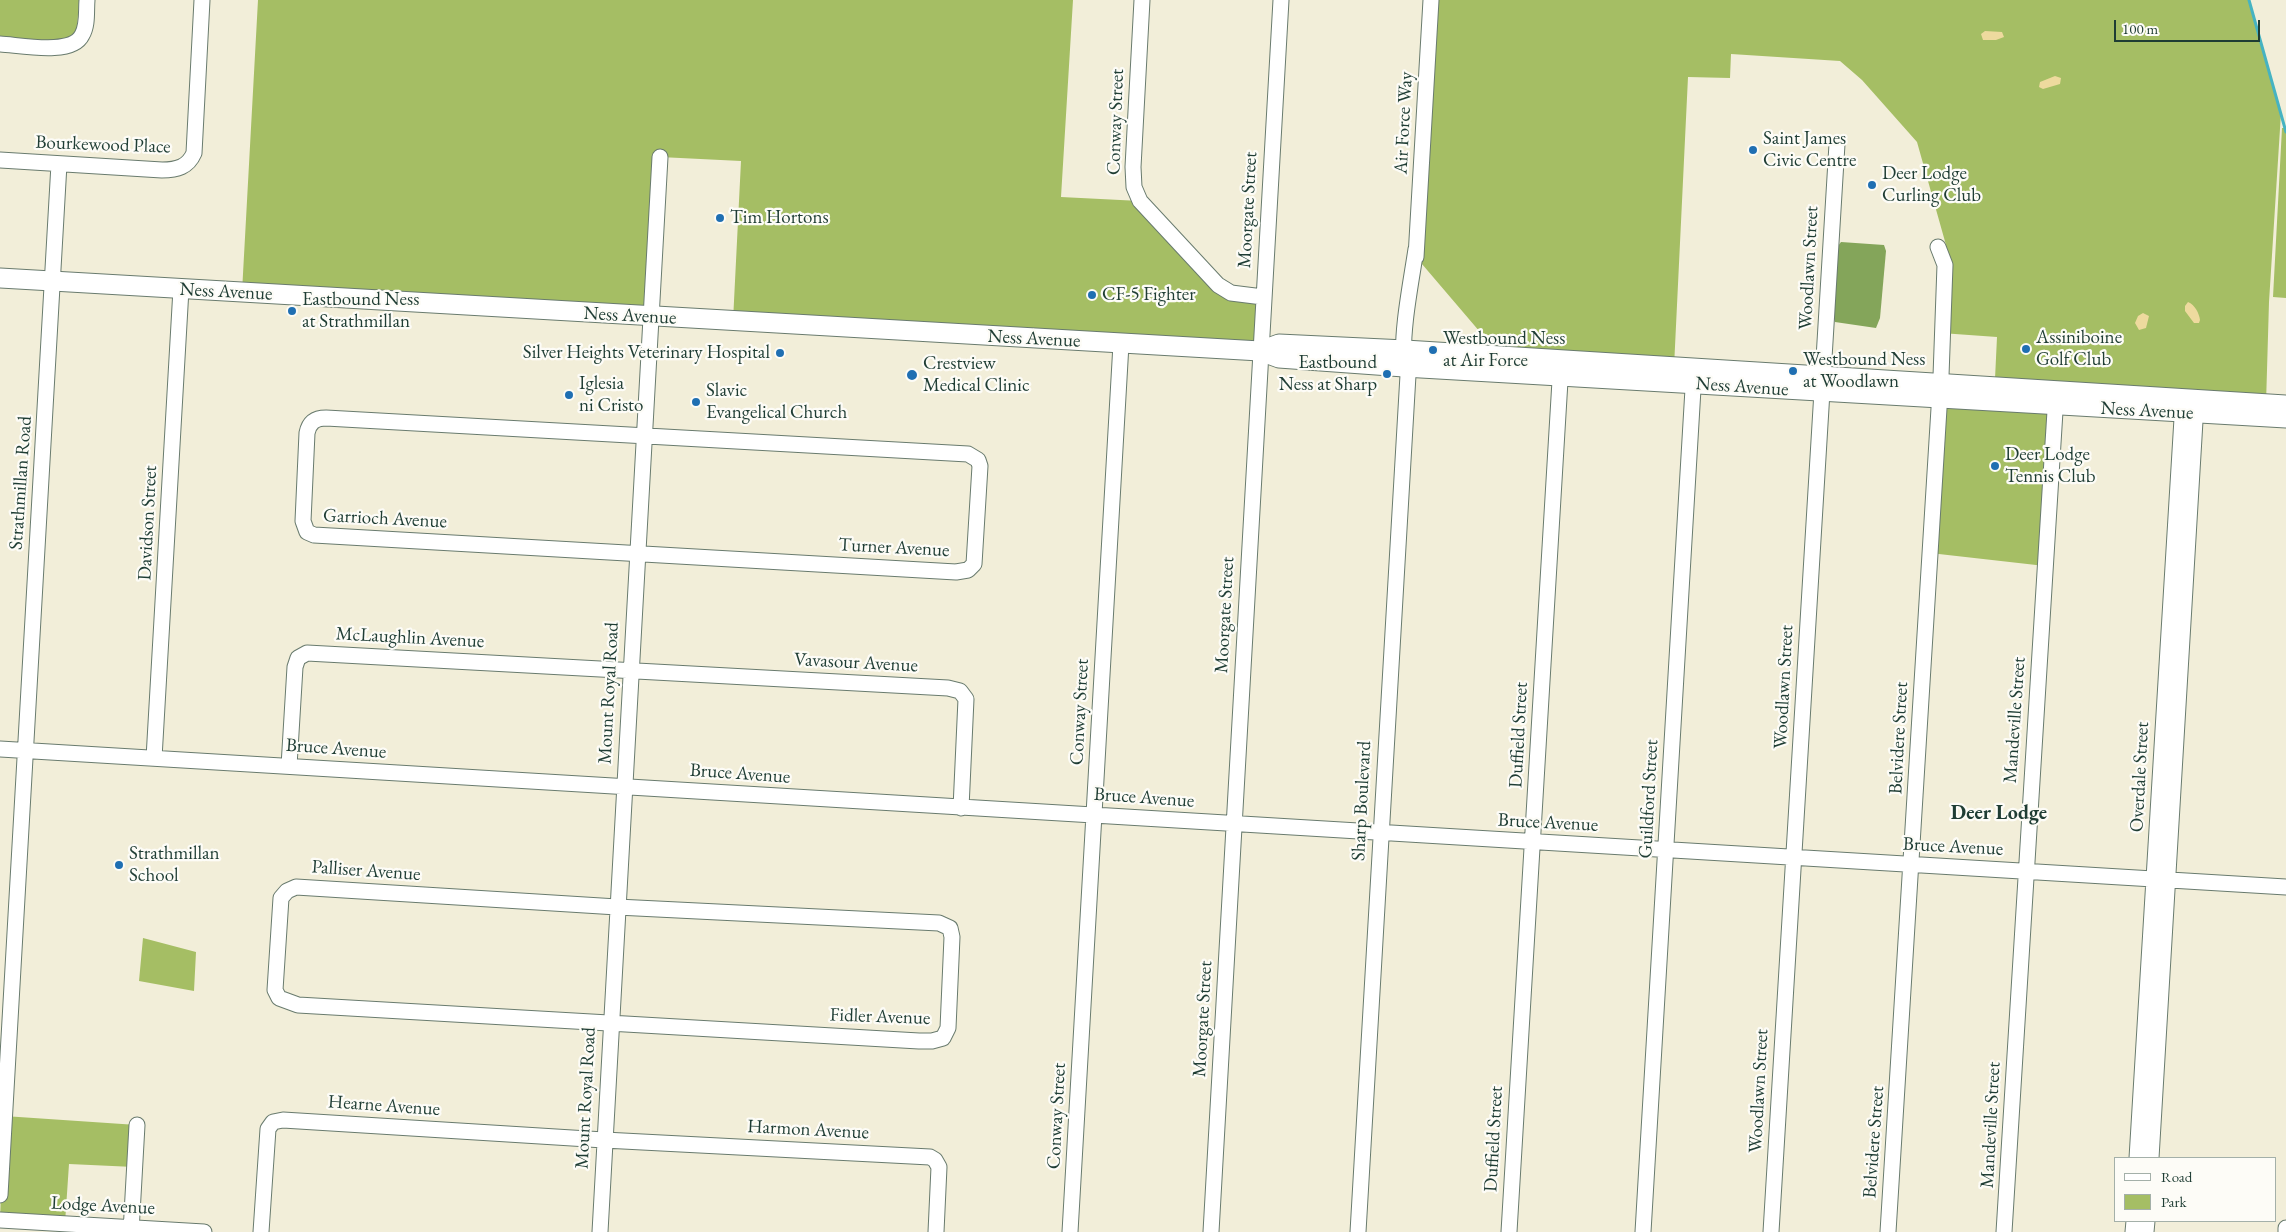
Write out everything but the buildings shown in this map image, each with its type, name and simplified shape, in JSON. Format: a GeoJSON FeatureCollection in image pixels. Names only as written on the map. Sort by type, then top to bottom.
{"type":"FeatureCollection","features":[{"type":"Feature","properties":{"kind":"main road","name":"Ness Avenue"},"geometry":{"type":"LineString","coordinates":[[0,278],[1121,344],[1260,350],[1279,344],[1409,362],[1560,368],[2189,406],[2286,418]]}},
{"type":"Feature","properties":{"kind":"main road","name":"Ness Avenue"},"geometry":{"type":"LineString","coordinates":[[2189,406],[2286,405]]}},
{"type":"Feature","properties":{"kind":"street"},"geometry":{"type":"LineString","coordinates":[[0,44],[60,48],[73,45],[85,30],[87,0]]}},
{"type":"Feature","properties":{"kind":"street","name":"Bourkewood Place"},"geometry":{"type":"LineString","coordinates":[[0,160],[170,170],[184,166],[191,159],[194,146],[202,0]]}},
{"type":"Feature","properties":{"kind":"street","name":"Conway Street"},"geometry":{"type":"LineString","coordinates":[[1142,0],[1132,167],[1137,195],[1218,285],[1231,293],[1263,297]]}},
{"type":"Feature","properties":{"kind":"street","name":"Moorgate Street"},"geometry":{"type":"LineString","coordinates":[[1211,1232],[1280,0]]}},
{"type":"Feature","properties":{"kind":"street","name":"Air Force Way"},"geometry":{"type":"LineString","coordinates":[[1409,362],[1431,0]]}},
{"type":"Feature","properties":{"kind":"street","name":"Woodlawn Street"},"geometry":{"type":"LineString","coordinates":[[1771,1232],[1837,144]]}},
{"type":"Feature","properties":{"kind":"street","name":"Mount Royal Road"},"geometry":{"type":"LineString","coordinates":[[600,1232],[623,787],[660,157]]}},
{"type":"Feature","properties":{"kind":"street","name":"Strathmillan Road"},"geometry":{"type":"LineString","coordinates":[[0,1195],[24,751],[60,164]]}},
{"type":"Feature","properties":{"kind":"street","name":"Belvidere Street"},"geometry":{"type":"LineString","coordinates":[[1888,1232],[1940,391],[1945,264],[1938,247]]}},
{"type":"Feature","properties":{"kind":"street","name":"Davidson Street"},"geometry":{"type":"LineString","coordinates":[[154,758],[181,289]]}},
{"type":"Feature","properties":{"kind":"street","name":"Conway Street"},"geometry":{"type":"LineString","coordinates":[[1070,1232],[1121,344]]}},
{"type":"Feature","properties":{"kind":"street","name":"Sharp Boulevard"},"geometry":{"type":"LineString","coordinates":[[1358,1232],[1409,362]]}},
{"type":"Feature","properties":{"kind":"street","name":"Duffield Street"},"geometry":{"type":"LineString","coordinates":[[1509,1232],[1560,368]]}},
{"type":"Feature","properties":{"kind":"street","name":"Guildford Street"},"geometry":{"type":"LineString","coordinates":[[1642,1232],[1694,376]]}},
{"type":"Feature","properties":{"kind":"street","name":"Mandeville Street"},"geometry":{"type":"LineString","coordinates":[[2004,1232],[2055,398]]}},
{"type":"Feature","properties":{"kind":"street","name":"Overdale Street"},"geometry":{"type":"LineString","coordinates":[[2151,1157],[2161,879],[2189,406]]}},
{"type":"Feature","properties":{"kind":"street","name":"Garrioch Avenue"},"geometry":{"type":"LineString","coordinates":[[638,554],[314,536],[307,532],[303,521],[306,452],[309,425],[314,420],[321,418],[644,435]]}},
{"type":"Feature","properties":{"kind":"street","name":"Turner Avenue"},"geometry":{"type":"LineString","coordinates":[[638,554],[956,572],[972,568],[976,556],[980,466],[978,460],[968,454],[644,435]]}},
{"type":"Feature","properties":{"kind":"street","name":"McLaughlin Avenue"},"geometry":{"type":"LineString","coordinates":[[290,766],[295,667],[298,658],[307,653],[630,671]]}},
{"type":"Feature","properties":{"kind":"street","name":"Vavasour Avenue"},"geometry":{"type":"LineString","coordinates":[[630,671],[956,690],[963,693],[966,699],[961,808]]}},
{"type":"Feature","properties":{"kind":"street","name":"Bruce Avenue"},"geometry":{"type":"LineString","coordinates":[[0,749],[2286,887]]}},
{"type":"Feature","properties":{"kind":"street","name":"Overdale Street"},"geometry":{"type":"LineString","coordinates":[[2137,1157],[2161,879]]}},
{"type":"Feature","properties":{"kind":"street","name":"Palliser Avenue"},"geometry":{"type":"LineString","coordinates":[[610,1024],[298,1005],[279,998],[275,990],[276,957],[281,898],[287,891],[296,887],[617,907]]}},
{"type":"Feature","properties":{"kind":"street","name":"Fidler Avenue"},"geometry":{"type":"LineString","coordinates":[[610,1024],[932,1041],[943,1038],[948,1028],[952,936],[950,928],[939,923],[617,907]]}},
{"type":"Feature","properties":{"kind":"street","name":"Hearne Avenue"},"geometry":{"type":"LineString","coordinates":[[261,1232],[268,1129],[273,1122],[283,1120],[604,1140]]}},
{"type":"Feature","properties":{"kind":"street"},"geometry":{"type":"LineString","coordinates":[[131,1230],[137,1125]]}},
{"type":"Feature","properties":{"kind":"street","name":"Harmon Avenue"},"geometry":{"type":"LineString","coordinates":[[604,1140],[930,1156],[935,1160],[939,1168],[936,1232]]}},
{"type":"Feature","properties":{"kind":"street","name":"Lodge Avenue"},"geometry":{"type":"LineString","coordinates":[[0,1220],[131,1230],[204,1232]]}},
{"type":"Feature","properties":{"kind":"green space"},"geometry":{"type":"Polygon","coordinates":[[[0,0],[79,0],[77,29],[73,38],[60,42],[0,39],[0,0]]]}},
{"type":"Feature","properties":{"kind":"green space"},"geometry":{"type":"Polygon","coordinates":[[[258,0],[1073,0],[1061,197],[1140,201],[1208,276],[1263,297],[1260,351],[733,321],[741,161],[660,157],[652,316],[242,292],[258,0]]]}},
{"type":"Feature","properties":{"kind":"green space","name":"Assiniboine Golf Club"},"geometry":{"type":"Polygon","coordinates":[[[1431,0],[2249,0],[2281,113],[2269,302],[2266,404],[1995,379],[1997,337],[1941,333],[1938,247],[1946,245],[1917,142],[1862,80],[1840,61],[1731,54],[1730,78],[1688,77],[1674,367],[1501,349],[1499,339],[1480,332],[1416,257],[1431,0]]]}},
{"type":"Feature","properties":{"kind":"green space"},"geometry":{"type":"Polygon","coordinates":[[[2282,128],[2286,128],[2286,298],[2273,297],[2282,128]]]}},
{"type":"Feature","properties":{"kind":"green space"},"geometry":{"type":"Polygon","coordinates":[[[1841,242],[1884,245],[1886,251],[1880,318],[1876,328],[1835,322],[1831,308],[1835,250],[1841,242]]]}},
{"type":"Feature","properties":{"kind":"green space"},"geometry":{"type":"Polygon","coordinates":[[[1939,399],[2055,405],[2045,566],[1930,553],[1939,399]]]}},
{"type":"Feature","properties":{"kind":"green space"},"geometry":{"type":"Polygon","coordinates":[[[143,938],[196,952],[194,991],[139,981],[143,938]]]}},
{"type":"Feature","properties":{"kind":"green space"},"geometry":{"type":"Polygon","coordinates":[[[4,1116],[137,1125],[134,1167],[69,1164],[65,1223],[0,1220],[4,1116]]]}},
{"type":"Feature","properties":{"kind":"sand"},"geometry":{"type":"Polygon","coordinates":[[[1985,31],[2002,32],[2004,37],[1996,40],[1983,40],[1981,34],[1985,31]]]}},
{"type":"Feature","properties":{"kind":"sand"},"geometry":{"type":"Polygon","coordinates":[[[2055,76],[2061,78],[2060,84],[2043,89],[2039,87],[2040,82],[2055,76]]]}},
{"type":"Feature","properties":{"kind":"sand"},"geometry":{"type":"Polygon","coordinates":[[[2188,302],[2198,312],[2199,323],[2194,323],[2185,311],[2185,306],[2188,302]]]}},
{"type":"Feature","properties":{"kind":"sand"},"geometry":{"type":"Polygon","coordinates":[[[2143,313],[2149,316],[2146,328],[2139,330],[2135,323],[2138,316],[2143,313]]]}},
{"type":"Feature","properties":{"kind":"waterway"},"geometry":{"type":"LineString","coordinates":[[2249,0],[2286,132]]}},
{"type":"Feature","properties":{"kind":"place","name":"Saint James Civic Centre"},"geometry":{"type":"Point","coordinates":[1753,150]}},
{"type":"Feature","properties":{"kind":"place","name":"Deer Lodge Curling Club"},"geometry":{"type":"Point","coordinates":[1872,185]}},
{"type":"Feature","properties":{"kind":"place","name":"Tim Hortons"},"geometry":{"type":"Point","coordinates":[720,218]}},
{"type":"Feature","properties":{"kind":"place","name":"CF-5 Fighter"},"geometry":{"type":"Point","coordinates":[1092,295]}},
{"type":"Feature","properties":{"kind":"place","name":"Eastbound Ness at Strathmillan"},"geometry":{"type":"Point","coordinates":[292,311]}},
{"type":"Feature","properties":{"kind":"place","name":"Assiniboine Golf Club"},"geometry":{"type":"Point","coordinates":[2026,349]}},
{"type":"Feature","properties":{"kind":"place","name":"Westbound Ness at Air Force"},"geometry":{"type":"Point","coordinates":[1433,350]}},
{"type":"Feature","properties":{"kind":"place","name":"Silver Heights Veterinary Hospital"},"geometry":{"type":"Point","coordinates":[780,353]}},
{"type":"Feature","properties":{"kind":"place","name":"Westbound Ness at Woodlawn"},"geometry":{"type":"Point","coordinates":[1793,371]}},
{"type":"Feature","properties":{"kind":"place","name":"Eastbound Ness at Sharp"},"geometry":{"type":"Point","coordinates":[1387,374]}},
{"type":"Feature","properties":{"kind":"place","name":"Crestview Medical Clinic"},"geometry":{"type":"Point","coordinates":[912,375]}},
{"type":"Feature","properties":{"kind":"place","name":"Iglesia ni Cristo"},"geometry":{"type":"Point","coordinates":[569,395]}},
{"type":"Feature","properties":{"kind":"place","name":"Slavic Evangelical Church"},"geometry":{"type":"Point","coordinates":[696,402]}},
{"type":"Feature","properties":{"kind":"place","name":"Deer Lodge Tennis Club"},"geometry":{"type":"Point","coordinates":[1995,466]}},
{"type":"Feature","properties":{"kind":"place","name":"Strathmillan School"},"geometry":{"type":"Point","coordinates":[119,865]}},
{"type":"Feature","properties":{"kind":"district","name":"Deer Lodge"},"geometry":{"type":"Point","coordinates":[1999,814]}}]}
